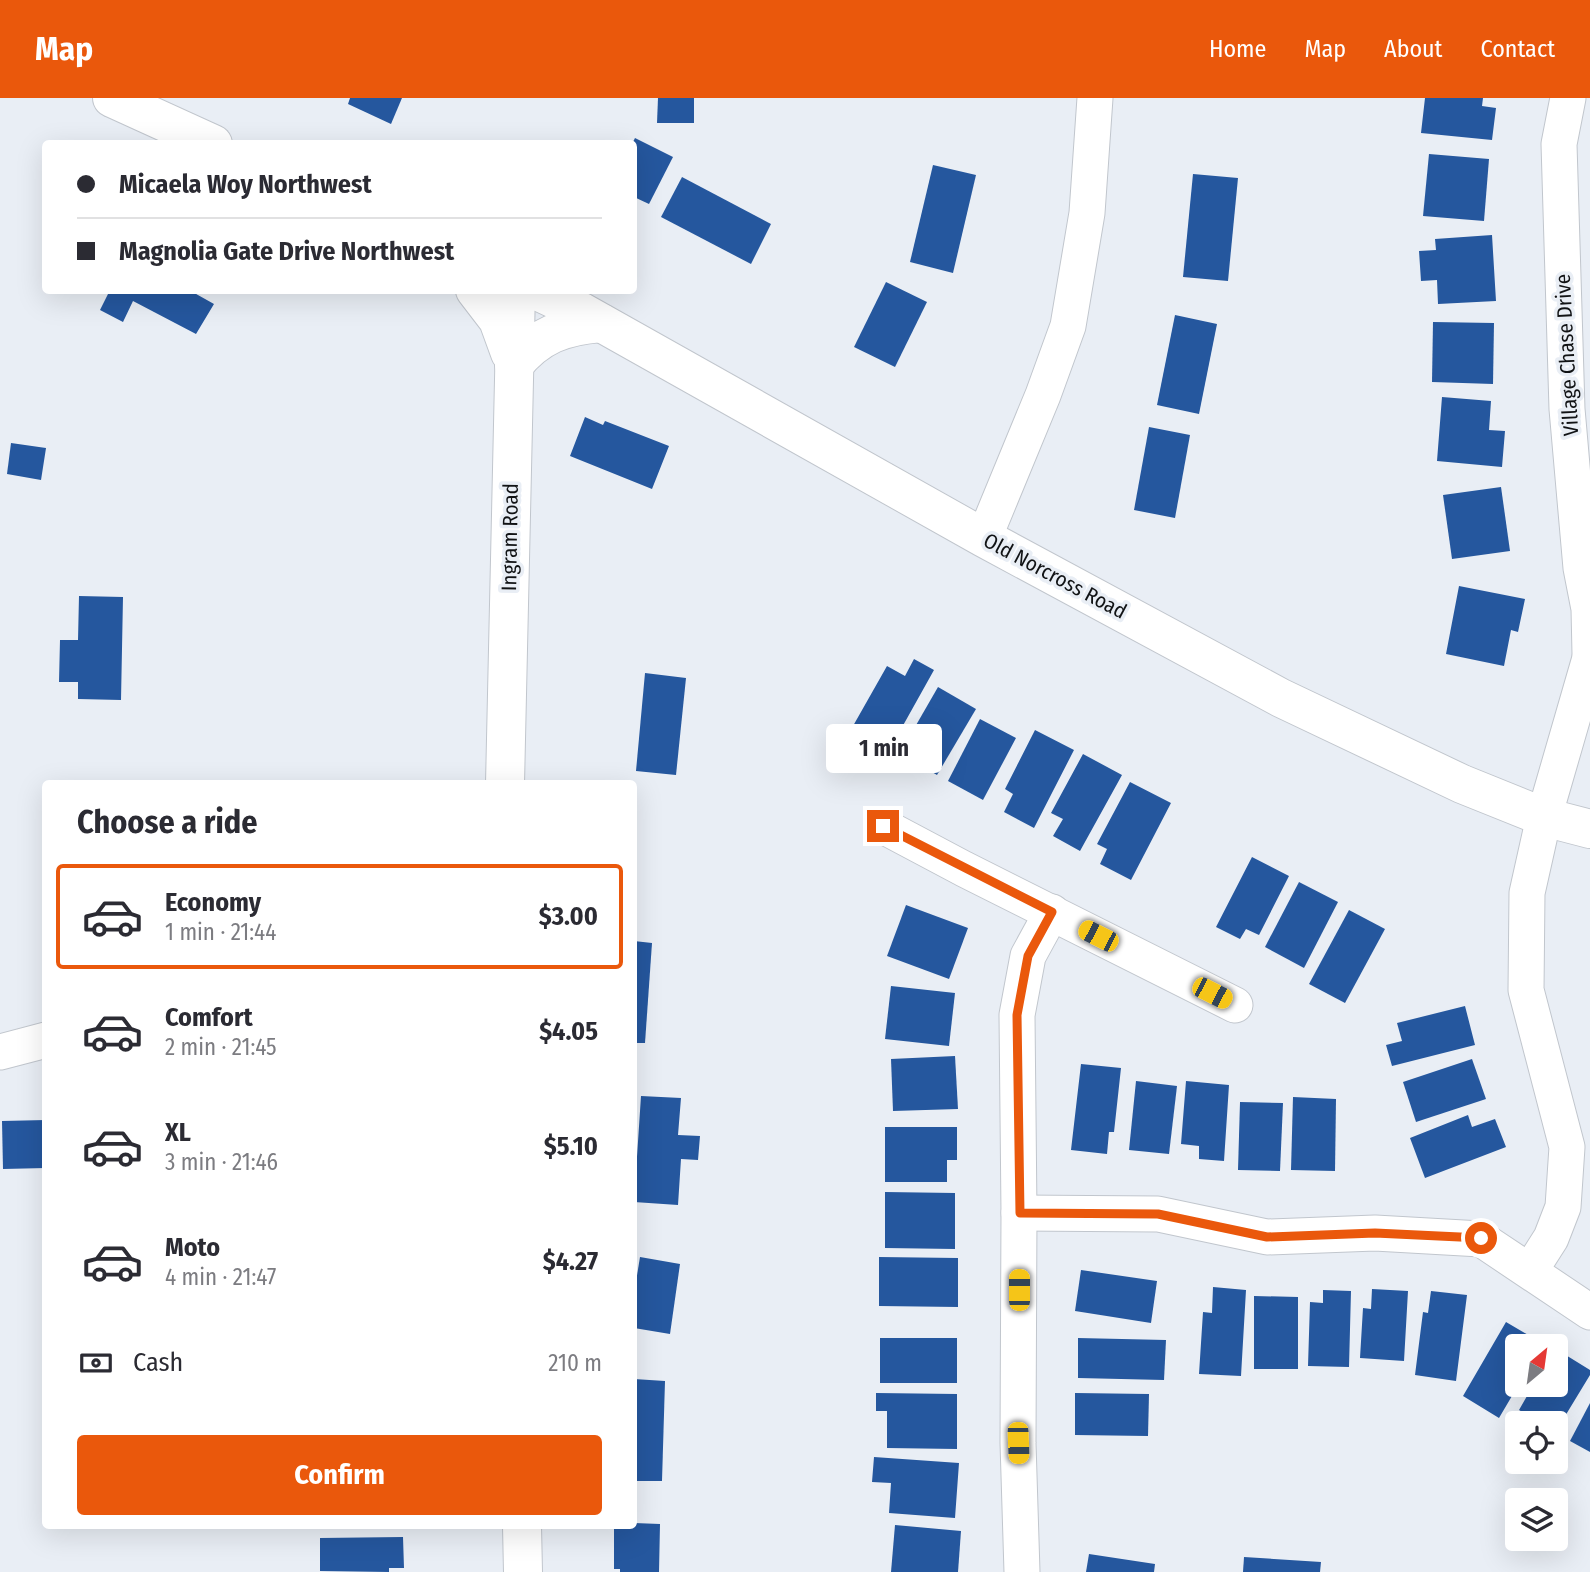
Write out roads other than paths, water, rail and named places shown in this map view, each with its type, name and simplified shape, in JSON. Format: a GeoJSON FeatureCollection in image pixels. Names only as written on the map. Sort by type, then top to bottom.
{"type":"FeatureCollection","features":[{"type":"Feature","properties":{"kind":"street"},"geometry":{"type":"LineString","coordinates":[[112,98],[204,140]]}},
{"type":"Feature","properties":{"kind":"street"},"geometry":{"type":"LineString","coordinates":[[984,538],[1043,395],[1068,326],[1087,213],[1095,98]]}},
{"type":"Feature","properties":{"kind":"street","name":"Village Chase Drive"},"geometry":{"type":"LineString","coordinates":[[1530,1271],[1551,1238],[1563,1207],[1567,1147],[1526,990],[1527,893],[1544,817],[1590,656],[1589,609],[1581,568],[1567,409],[1559,144],[1568,98]]}},
{"type":"Feature","properties":{"kind":"street"},"geometry":{"type":"LineString","coordinates":[[478,294],[498,320],[514,365]]}},
{"type":"Feature","properties":{"kind":"street","name":"Ingram Road"},"geometry":{"type":"LineString","coordinates":[[505,780],[516,294]]}},
{"type":"Feature","properties":{"kind":"street","name":"Old Norcross Road"},"geometry":{"type":"LineString","coordinates":[[543,294],[601,323],[984,538],[1281,698],[1462,784],[1544,817],[1590,829]]}},
{"type":"Feature","properties":{"kind":"street"},"geometry":{"type":"LineString","coordinates":[[514,365],[526,350],[544,336],[583,324],[601,323]]}},
{"type":"Feature","properties":{"kind":"street"},"geometry":{"type":"LineString","coordinates":[[883,826],[1235,1005]]}},
{"type":"Feature","properties":{"kind":"street"},"geometry":{"type":"LineString","coordinates":[[1022,1572],[1018,1443],[1020,1213],[1017,1015],[1028,956],[1052,912]]}},
{"type":"Feature","properties":{"kind":"street"},"geometry":{"type":"LineString","coordinates":[[0,1052],[42,1041]]}},
{"type":"Feature","properties":{"kind":"street"},"geometry":{"type":"LineString","coordinates":[[1020,1213],[1158,1214],[1267,1237],[1375,1233],[1481,1238],[1590,1312]]}},
{"type":"Feature","properties":{"kind":"street"},"geometry":{"type":"LineString","coordinates":[[522,1529],[523,1572]]}}]}
